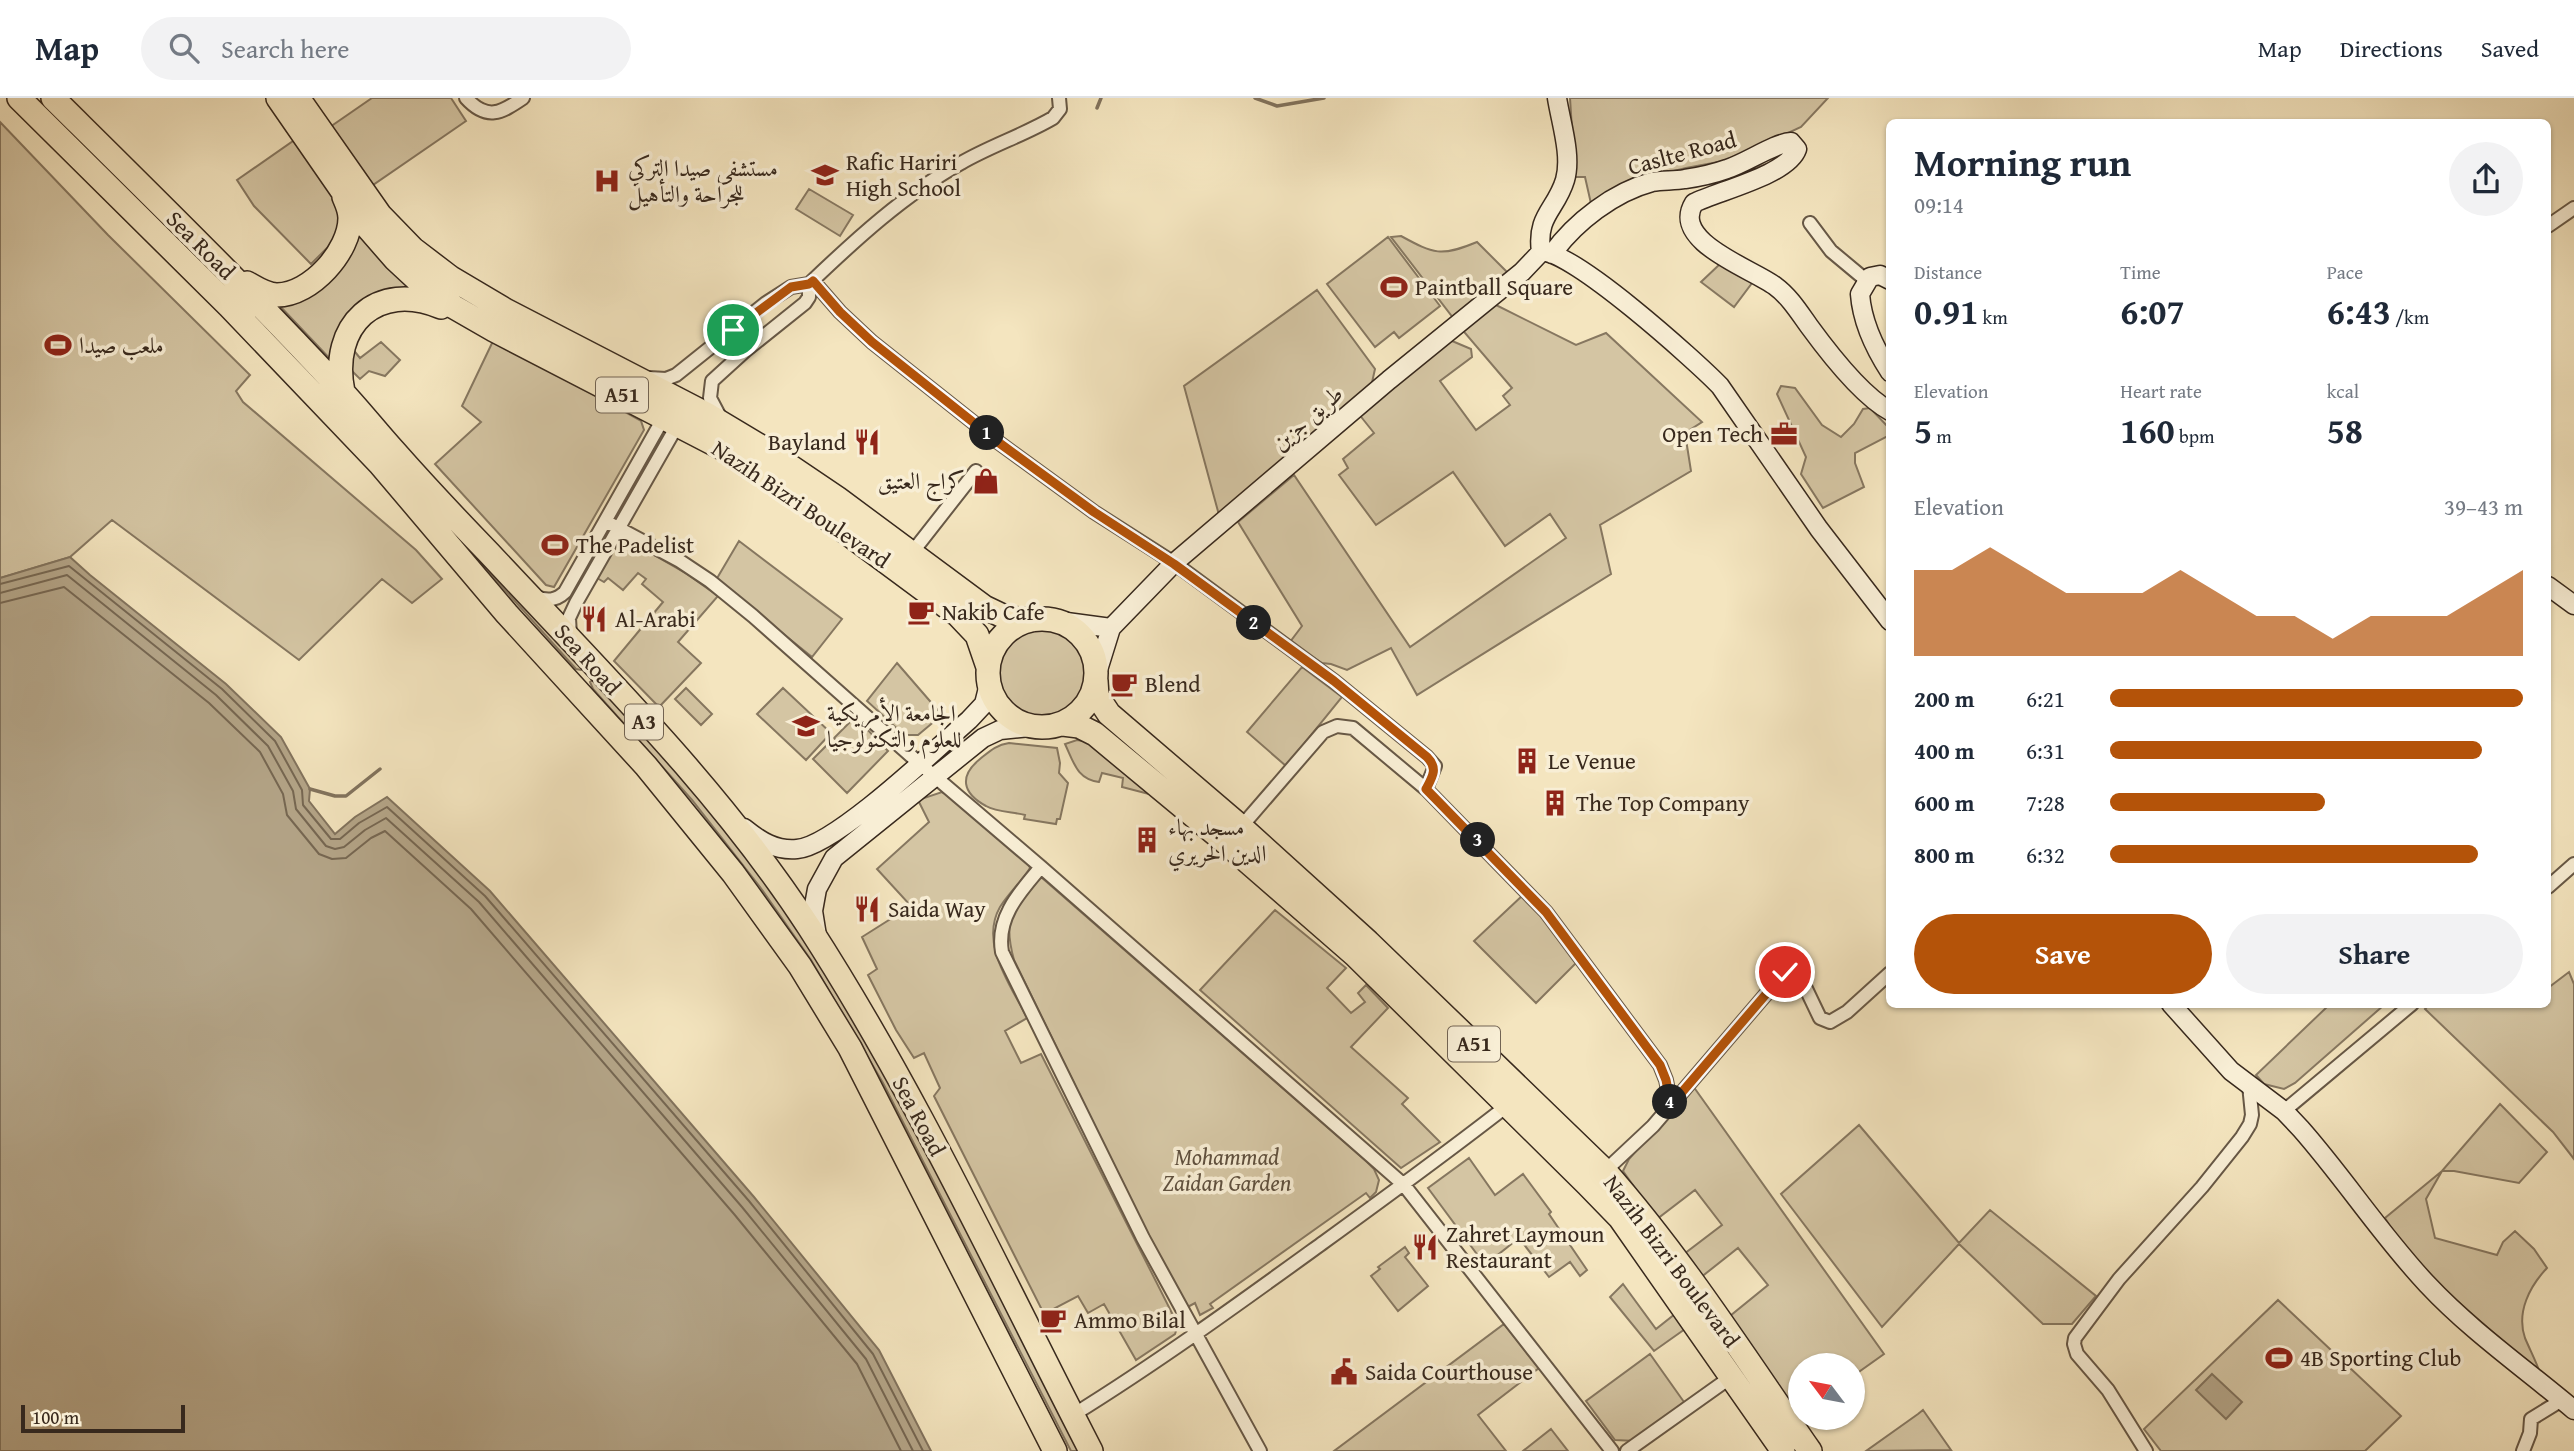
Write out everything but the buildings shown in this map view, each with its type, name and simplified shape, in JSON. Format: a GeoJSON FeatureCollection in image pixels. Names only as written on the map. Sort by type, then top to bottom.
{"type":"FeatureCollection","features":[{"type":"Feature","properties":{"kind":"highway","name":"Sea Road"},"geometry":{"type":"LineString","coordinates":[[19,98],[229,306],[380,464],[507,614],[575,687],[698,828],[800,966],[862,1071],[1055,1451]]}},
{"type":"Feature","properties":{"kind":"highway","name":"Sea Road"},"geometry":{"type":"LineString","coordinates":[[53,98],[225,268],[343,392],[711,797],[769,871],[873,1029],[977,1225],[1091,1451]]}},
{"type":"Feature","properties":{"kind":"highway","name":"Nazih Bizri Boulevard"},"geometry":{"type":"LineString","coordinates":[[278,98],[368,228],[417,280],[454,307],[494,330],[671,420],[777,481],[958,615],[977,635],[989,676]]}},
{"type":"Feature","properties":{"kind":"highway","name":"Nazih Bizri Boulevard"},"geometry":{"type":"LineString","coordinates":[[298,98],[380,215],[413,249],[451,278],[505,310],[737,432],[788,464],[995,613],[1007,618],[1032,620]]}},
{"type":"Feature","properties":{"kind":"highway"},"geometry":{"type":"LineString","coordinates":[[68,147],[85,130]]}},
{"type":"Feature","properties":{"kind":"highway"},"geometry":{"type":"LineString","coordinates":[[225,268],[244,282],[272,295],[290,293],[308,284],[330,263],[345,236],[350,220],[342,191]]}},
{"type":"Feature","properties":{"kind":"highway"},"geometry":{"type":"LineString","coordinates":[[343,392],[340,357],[346,338],[364,313],[383,302],[403,297],[421,299],[494,330]]}},
{"type":"Feature","properties":{"kind":"highway"},"geometry":{"type":"LineString","coordinates":[[989,676],[993,650],[1002,636],[1016,626],[1032,620]]}},
{"type":"Feature","properties":{"kind":"highway","name":"A51"},"geometry":{"type":"LineString","coordinates":[[1032,620],[1059,621],[1074,629],[1087,641],[1094,656],[1097,677]]}},
{"type":"Feature","properties":{"kind":"highway"},"geometry":{"type":"LineString","coordinates":[[575,687],[596,668]]}},
{"type":"Feature","properties":{"kind":"highway","name":"A51"},"geometry":{"type":"LineString","coordinates":[[989,676],[994,699],[1003,712],[1016,721],[1030,727],[1063,724]]}},
{"type":"Feature","properties":{"kind":"highway"},"geometry":{"type":"LineString","coordinates":[[1063,724],[1085,707],[1097,677]]}},
{"type":"Feature","properties":{"kind":"highway","name":"Nazih Bizri Boulevard"},"geometry":{"type":"LineString","coordinates":[[1097,677],[1097,696],[1105,710],[1241,827],[1368,942],[1605,1171],[1634,1203],[1677,1260],[1810,1451]]}},
{"type":"Feature","properties":{"kind":"highway","name":"Nazih Bizri Boulevard"},"geometry":{"type":"LineString","coordinates":[[1063,724],[1079,726],[1095,734],[1224,841],[1355,956],[1620,1218],[1783,1451]]}},
{"type":"Feature","properties":{"kind":"main road"},"geometry":{"type":"LineString","coordinates":[[1558,98],[1566,152],[1566,173],[1561,190],[1543,220],[1540,236],[1547,253],[1602,284],[1720,386],[1825,538],[1886,616]]}},
{"type":"Feature","properties":{"kind":"main road","name":"Caslte Road"},"geometry":{"type":"LineString","coordinates":[[1547,253],[1581,222],[1631,191],[1652,183],[1727,169],[1760,156],[1782,143],[1791,142],[1797,149],[1788,163],[1694,203],[1690,210],[1690,223],[1701,239],[1715,252],[1769,282],[1783,293],[1853,379],[1886,408]]}},
{"type":"Feature","properties":{"kind":"main road","name":"طريق جزين"},"geometry":{"type":"LineString","coordinates":[[1097,677],[1111,628],[1174,564],[1389,380],[1547,253]]}},
{"type":"Feature","properties":{"kind":"main road"},"geometry":{"type":"LineString","coordinates":[[1886,278],[1880,275],[1870,277],[1860,294],[1860,303],[1877,353],[1886,366]]}},
{"type":"Feature","properties":{"kind":"main road"},"geometry":{"type":"LineString","coordinates":[[2551,588],[2574,605]]}},
{"type":"Feature","properties":{"kind":"main road"},"geometry":{"type":"LineString","coordinates":[[1059,621],[1111,628]]}},
{"type":"Feature","properties":{"kind":"main road"},"geometry":{"type":"LineString","coordinates":[[711,797],[766,844],[798,849],[819,843],[843,828],[978,711],[986,700],[989,676]]}},
{"type":"Feature","properties":{"kind":"main road"},"geometry":{"type":"LineString","coordinates":[[818,943],[813,904],[820,881],[830,865],[873,825],[992,733],[1008,728],[1030,727]]}},
{"type":"Feature","properties":{"kind":"main road"},"geometry":{"type":"LineString","coordinates":[[2174,1008],[2220,1060],[2284,1111],[2317,1147],[2406,1261],[2434,1291],[2483,1338],[2568,1405]]}},
{"type":"Feature","properties":{"kind":"street"},"geometry":{"type":"LineString","coordinates":[[466,98],[481,111],[496,113],[523,98]]}},
{"type":"Feature","properties":{"kind":"street"},"geometry":{"type":"LineString","coordinates":[[614,366],[648,377],[669,379],[774,298],[791,287],[811,283],[866,232],[917,191],[962,162],[1053,118],[1060,109],[1059,98]]}},
{"type":"Feature","properties":{"kind":"street"},"geometry":{"type":"LineString","coordinates":[[2551,224],[2574,208]]}},
{"type":"Feature","properties":{"kind":"street"},"geometry":{"type":"LineString","coordinates":[[1810,223],[1831,251],[1867,281]]}},
{"type":"Feature","properties":{"kind":"street"},"geometry":{"type":"LineString","coordinates":[[737,432],[721,418],[713,405],[709,394],[712,381],[805,303],[811,283]]}},
{"type":"Feature","properties":{"kind":"street"},"geometry":{"type":"LineString","coordinates":[[811,283],[865,336],[998,442],[1094,512],[1174,564],[1334,681],[1427,757],[1434,766],[1434,771],[1426,789]]}},
{"type":"Feature","properties":{"kind":"street"},"geometry":{"type":"LineString","coordinates":[[518,584],[542,599],[555,599],[563,595],[671,420]]}},
{"type":"Feature","properties":{"kind":"street"},"geometry":{"type":"LineString","coordinates":[[572,642],[569,618],[619,529],[671,420]]}},
{"type":"Feature","properties":{"kind":"street"},"geometry":{"type":"LineString","coordinates":[[911,554],[976,471]]}},
{"type":"Feature","properties":{"kind":"street"},"geometry":{"type":"LineString","coordinates":[[607,522],[680,561],[710,581],[820,673],[919,763],[1404,1185],[1612,1451]]}},
{"type":"Feature","properties":{"kind":"street"},"geometry":{"type":"LineString","coordinates":[[1241,827],[1323,732],[1337,726],[1353,729],[1426,789],[1532,897],[1570,942],[1660,1065],[1671,1105]]}},
{"type":"Feature","properties":{"kind":"street"},"geometry":{"type":"LineString","coordinates":[[2551,884],[2574,864]]}},
{"type":"Feature","properties":{"kind":"street"},"geometry":{"type":"LineString","coordinates":[[1041,867],[1010,906],[1002,935],[1003,952],[1143,1238],[1260,1451]]}},
{"type":"Feature","properties":{"kind":"street"},"geometry":{"type":"LineString","coordinates":[[1605,1171],[1653,1126],[1785,972],[1798,972],[1820,1018],[1830,1022],[1847,1012],[1886,977]]}},
{"type":"Feature","properties":{"kind":"street"},"geometry":{"type":"LineString","coordinates":[[2284,1111],[2406,1008]]}},
{"type":"Feature","properties":{"kind":"street"},"geometry":{"type":"LineString","coordinates":[[2146,1451],[2108,1390],[2077,1354],[2075,1338],[2119,1279],[2202,1187],[2248,1129],[2252,1115],[2249,1085]]}},
{"type":"Feature","properties":{"kind":"street"},"geometry":{"type":"LineString","coordinates":[[1073,1415],[1196,1336],[1404,1185],[1508,1105]]}},
{"type":"Feature","properties":{"kind":"street"},"geometry":{"type":"LineString","coordinates":[[1627,1451],[1731,1377]]}},
{"type":"Feature","properties":{"kind":"street"},"geometry":{"type":"LineString","coordinates":[[2523,1451],[2530,1433],[2531,1419],[2544,1409],[2568,1405]]}},
{"type":"Feature","properties":{"kind":"green space"},"geometry":{"type":"Polygon","coordinates":[[[372,98],[451,98],[466,121],[370,187],[330,127],[372,98]]]}},
{"type":"Feature","properties":{"kind":"green space"},"geometry":{"type":"Polygon","coordinates":[[[1570,98],[1828,98],[1801,127],[1729,160],[1637,180],[1592,208],[1585,177],[1575,177],[1570,98]]]}},
{"type":"Feature","properties":{"kind":"green space"},"geometry":{"type":"Polygon","coordinates":[[[0,122],[108,235],[250,375],[236,391],[243,402],[416,550],[442,579],[412,603],[382,579],[299,660],[112,520],[70,557],[0,578],[0,122]]]}},
{"type":"Feature","properties":{"kind":"green space"},"geometry":{"type":"Polygon","coordinates":[[[296,139],[337,199],[342,228],[311,264],[254,206],[237,180],[296,139]]]}},
{"type":"Feature","properties":{"kind":"green space"},"geometry":{"type":"Polygon","coordinates":[[[86,144],[170,224],[584,665],[581,670],[576,669],[392,465],[86,149],[86,144]]]}},
{"type":"Feature","properties":{"kind":"green space"},"geometry":{"type":"Polygon","coordinates":[[[809,189],[853,215],[840,236],[796,209],[809,189]]]}},
{"type":"Feature","properties":{"kind":"green space"},"geometry":{"type":"Polygon","coordinates":[[[357,228],[415,290],[399,290],[334,363],[276,302],[357,228]]]}},
{"type":"Feature","properties":{"kind":"green space"},"geometry":{"type":"Polygon","coordinates":[[[1401,236],[1422,247],[1438,251],[1455,250],[1477,242],[1509,274],[1454,319],[1391,237],[1401,236]]]}},
{"type":"Feature","properties":{"kind":"green space","name":"Paintball Square"},"geometry":{"type":"Polygon","coordinates":[[[1388,237],[1440,306],[1399,338],[1394,332],[1375,347],[1327,284],[1388,237]]]}},
{"type":"Feature","properties":{"kind":"green space"},"geometry":{"type":"Polygon","coordinates":[[[1721,263],[1752,283],[1734,307],[1701,282],[1721,263]]]}},
{"type":"Feature","properties":{"kind":"green space"},"geometry":{"type":"Polygon","coordinates":[[[1317,290],[1375,369],[1371,387],[1219,515],[1184,386],[1317,290]]]}},
{"type":"Feature","properties":{"kind":"green space"},"geometry":{"type":"Polygon","coordinates":[[[1490,302],[1576,345],[1606,333],[1702,422],[1685,433],[1691,471],[1600,525],[1611,574],[1417,695],[1391,648],[1347,670],[1322,663],[1290,642],[1302,626],[1238,522],[1294,475],[1410,647],[1566,538],[1550,514],[1505,546],[1453,472],[1376,525],[1339,475],[1348,468],[1343,459],[1374,433],[1358,413],[1445,338],[1471,349],[1472,357],[1440,381],[1476,430],[1510,405],[1503,396],[1512,388],[1459,326],[1490,302]]]}},
{"type":"Feature","properties":{"kind":"green space"},"geometry":{"type":"Polygon","coordinates":[[[494,339],[641,421],[644,430],[554,587],[546,585],[435,464],[481,422],[462,406],[494,339]]]}},
{"type":"Feature","properties":{"kind":"green space"},"geometry":{"type":"Polygon","coordinates":[[[346,341],[360,358],[381,342],[400,360],[385,376],[369,371],[360,379],[352,371],[346,341]]]}},
{"type":"Feature","properties":{"kind":"green space"},"geometry":{"type":"Polygon","coordinates":[[[1781,386],[1795,388],[1822,425],[1841,437],[1854,424],[1863,409],[1870,408],[1886,425],[1886,437],[1855,453],[1855,463],[1864,487],[1823,508],[1801,474],[1806,457],[1777,394],[1781,386]]]}},
{"type":"Feature","properties":{"kind":"green space"},"geometry":{"type":"Polygon","coordinates":[[[621,536],[687,574],[718,596],[678,642],[701,663],[659,707],[614,661],[663,602],[642,584],[646,579],[638,573],[623,590],[608,578],[604,582],[597,578],[621,536]]]}},
{"type":"Feature","properties":{"kind":"green space"},"geometry":{"type":"Polygon","coordinates":[[[739,541],[842,619],[812,657],[716,580],[739,541]]]}},
{"type":"Feature","properties":{"kind":"green space"},"geometry":{"type":"Polygon","coordinates":[[[1042,629],[1059,633],[1073,642],[1082,656],[1086,673],[1082,690],[1073,704],[1059,713],[1042,717],[1025,713],[1011,704],[1002,690],[998,673],[1002,656],[1011,642],[1025,633],[1042,629]]]}},
{"type":"Feature","properties":{"kind":"green space"},"geometry":{"type":"Polygon","coordinates":[[[897,663],[942,715],[918,735],[904,735],[867,701],[897,663]]]}},
{"type":"Feature","properties":{"kind":"green space"},"geometry":{"type":"Polygon","coordinates":[[[1302,667],[1342,697],[1286,766],[1247,732],[1302,667]]]}},
{"type":"Feature","properties":{"kind":"green space"},"geometry":{"type":"Polygon","coordinates":[[[595,678],[698,793],[819,955],[891,1080],[1083,1451],[1071,1451],[883,1083],[811,960],[760,887],[692,800],[593,689],[590,682],[595,678]]]}},
{"type":"Feature","properties":{"kind":"green space"},"geometry":{"type":"Polygon","coordinates":[[[686,688],[712,714],[701,725],[675,699],[686,688]]]}},
{"type":"Feature","properties":{"kind":"green space"},"geometry":{"type":"Polygon","coordinates":[[[783,688],[831,733],[806,760],[757,714],[783,688]]]}},
{"type":"Feature","properties":{"kind":"green space"},"geometry":{"type":"Polygon","coordinates":[[[851,721],[859,728],[863,725],[888,751],[847,793],[813,759],[829,743],[837,751],[841,747],[834,738],[851,721]]]}},
{"type":"Feature","properties":{"kind":"green space"},"geometry":{"type":"Polygon","coordinates":[[[1077,740],[1089,742],[1149,794],[1122,787],[1123,778],[1102,773],[1099,782],[1081,774],[1065,744],[1077,740]]]}},
{"type":"Feature","properties":{"kind":"green space"},"geometry":{"type":"Polygon","coordinates":[[[1009,743],[1057,748],[1059,773],[1068,783],[1060,819],[1057,819],[1056,824],[1024,819],[1025,815],[990,808],[978,801],[968,790],[966,778],[973,765],[993,749],[1009,743]]]}},
{"type":"Feature","properties":{"kind":"green space"},"geometry":{"type":"Polygon","coordinates":[[[942,792],[953,798],[1028,863],[1030,868],[1000,907],[994,921],[995,950],[1027,1018],[1005,1031],[1021,1063],[1041,1054],[1176,1321],[1175,1334],[1136,1360],[1104,1304],[1088,1313],[1078,1296],[1044,1314],[934,1096],[940,1088],[924,1053],[914,1058],[896,1030],[868,975],[877,969],[862,937],[911,906],[877,869],[929,822],[918,800],[942,792]]]}},
{"type":"Feature","properties":{"kind":"green space","name":"Mohammad Zaidan Garden"},"geometry":{"type":"Polygon","coordinates":[[[1041,877],[1366,1161],[1379,1180],[1376,1192],[1370,1198],[1366,1193],[1210,1304],[1213,1308],[1200,1315],[1195,1303],[1184,1309],[1014,960],[1009,935],[1011,914],[1021,895],[1041,877]]]}},
{"type":"Feature","properties":{"kind":"green space"},"geometry":{"type":"Polygon","coordinates":[[[1523,895],[1579,960],[1536,1003],[1474,941],[1523,895]]]}},
{"type":"Feature","properties":{"kind":"green space"},"geometry":{"type":"Polygon","coordinates":[[[1275,910],[1346,968],[1327,988],[1351,1013],[1365,1002],[1358,993],[1366,985],[1388,1008],[1351,1047],[1408,1098],[1402,1104],[1440,1142],[1401,1168],[1200,990],[1275,910]]]}},
{"type":"Feature","properties":{"kind":"green space"},"geometry":{"type":"Polygon","coordinates":[[[2569,972],[2574,984],[2574,1159],[2553,1132],[2425,1009],[2551,1008],[2551,986],[2569,972]]]}},
{"type":"Feature","properties":{"kind":"green space"},"geometry":{"type":"Polygon","coordinates":[[[2326,1008],[2381,1008],[2295,1083],[2284,1089],[2264,1084],[2256,1075],[2326,1008]]]}},
{"type":"Feature","properties":{"kind":"green space"},"geometry":{"type":"Polygon","coordinates":[[[1693,1086],[1884,1354],[1866,1367],[1866,1353],[1788,1353],[1788,1399],[1730,1316],[1768,1285],[1738,1248],[1700,1278],[1684,1254],[1722,1225],[1695,1190],[1657,1219],[1623,1171],[1629,1159],[1693,1086]]]}},
{"type":"Feature","properties":{"kind":"green space"},"geometry":{"type":"Polygon","coordinates":[[[2500,1104],[2547,1152],[2519,1183],[2442,1171],[2500,1104]]]}},
{"type":"Feature","properties":{"kind":"green space"},"geometry":{"type":"Polygon","coordinates":[[[1859,1125],[1959,1243],[1990,1210],[2096,1296],[2072,1324],[2043,1324],[1959,1244],[1882,1327],[1781,1194],[1859,1125]]]}},
{"type":"Feature","properties":{"kind":"green space"},"geometry":{"type":"Polygon","coordinates":[[[1469,1158],[1495,1195],[1523,1174],[1551,1212],[1549,1214],[1587,1270],[1580,1276],[1570,1262],[1549,1277],[1519,1238],[1485,1265],[1428,1188],[1469,1158]]]}},
{"type":"Feature","properties":{"kind":"green space"},"geometry":{"type":"Polygon","coordinates":[[[2442,1171],[2426,1199],[2435,1238],[2497,1255],[2503,1242],[2515,1231],[2534,1249],[2547,1268],[2530,1291],[2522,1319],[2525,1338],[2540,1373],[2435,1280],[2399,1239],[2385,1218],[2442,1171]]]}},
{"type":"Feature","properties":{"kind":"green space"},"geometry":{"type":"Polygon","coordinates":[[[1405,1247],[1409,1253],[1405,1257],[1428,1286],[1398,1311],[1371,1276],[1380,1269],[1378,1267],[1405,1247]]]}},
{"type":"Feature","properties":{"kind":"green space"},"geometry":{"type":"Polygon","coordinates":[[[1623,1284],[1656,1329],[1675,1314],[1685,1329],[1654,1351],[1610,1297],[1623,1284]]]}},
{"type":"Feature","properties":{"kind":"green space","name":"4B Sporting Club"},"geometry":{"type":"Polygon","coordinates":[[[2278,1300],[2401,1416],[2365,1451],[2161,1451],[2144,1429],[2278,1300]]]}},
{"type":"Feature","properties":{"kind":"green space"},"geometry":{"type":"Polygon","coordinates":[[[1504,1324],[1539,1368],[1478,1415],[1506,1451],[1334,1451],[1504,1324]]]}},
{"type":"Feature","properties":{"kind":"green space"},"geometry":{"type":"Polygon","coordinates":[[[1650,1354],[1684,1402],[1636,1441],[1615,1440],[1586,1401],[1650,1354]]]}},
{"type":"Feature","properties":{"kind":"green space"},"geometry":{"type":"Polygon","coordinates":[[[1923,1410],[1951,1450],[1866,1451],[1918,1414],[1923,1410]]]}},
{"type":"Feature","properties":{"kind":"green space"},"geometry":{"type":"Polygon","coordinates":[[[1551,1429],[1568,1451],[1523,1451],[1551,1429]]]}},
{"type":"Feature","properties":{"kind":"water"},"geometry":{"type":"Polygon","coordinates":[[[70,557],[226,684],[281,737],[310,789],[309,801],[335,834],[355,817],[387,797],[490,891],[754,1197],[879,1350],[931,1451],[0,1451],[0,578],[70,557]]]}},
{"type":"Feature","properties":{"kind":"water"},"geometry":{"type":"Polygon","coordinates":[[[2212,1374],[2242,1402],[2226,1419],[2196,1390],[2212,1374]]]}},
{"type":"Feature","properties":{"kind":"waterway"},"geometry":{"type":"LineString","coordinates":[[1097,108],[1101,98]]}},
{"type":"Feature","properties":{"kind":"waterway"},"geometry":{"type":"LineString","coordinates":[[1255,98],[1277,106],[1324,98]]}},
{"type":"Feature","properties":{"kind":"waterway"},"geometry":{"type":"LineString","coordinates":[[310,789],[346,796],[380,769]]}},
{"type":"Feature","properties":{"kind":"place","name":"Rafic Hariri High School"},"geometry":{"type":"Point","coordinates":[825,175]}},
{"type":"Feature","properties":{"kind":"place","name":"مستشفى صيدا التركي للجراحة والتأهيل"},"geometry":{"type":"Point","coordinates":[607,181]}},
{"type":"Feature","properties":{"kind":"place","name":"Paintball Square"},"geometry":{"type":"Point","coordinates":[1394,287]}},
{"type":"Feature","properties":{"kind":"place","name":"ملعب صيدا"},"geometry":{"type":"Point","coordinates":[58,345]}},
{"type":"Feature","properties":{"kind":"place","name":"Open Tech"},"geometry":{"type":"Point","coordinates":[1784,434]}},
{"type":"Feature","properties":{"kind":"place","name":"Bayland"},"geometry":{"type":"Point","coordinates":[867,442]}},
{"type":"Feature","properties":{"kind":"place","name":"كراج العتيق"},"geometry":{"type":"Point","coordinates":[986,481]}},
{"type":"Feature","properties":{"kind":"place","name":"The Padelist"},"geometry":{"type":"Point","coordinates":[555,545]}},
{"type":"Feature","properties":{"kind":"place","name":"Nakib Cafe"},"geometry":{"type":"Point","coordinates":[921,612]}},
{"type":"Feature","properties":{"kind":"place","name":"Al-Arabi"},"geometry":{"type":"Point","coordinates":[594,619]}},
{"type":"Feature","properties":{"kind":"place","name":"Blend"},"geometry":{"type":"Point","coordinates":[1124,684]}},
{"type":"Feature","properties":{"kind":"place","name":"الجامعة الأمريكية للعلوم والتكنولوجيا"},"geometry":{"type":"Point","coordinates":[806,726]}},
{"type":"Feature","properties":{"kind":"place","name":"Le Venue"},"geometry":{"type":"Point","coordinates":[1527,761]}},
{"type":"Feature","properties":{"kind":"place","name":"The Top Company"},"geometry":{"type":"Point","coordinates":[1555,803]}},
{"type":"Feature","properties":{"kind":"place","name":"مسجد بهاء الدين الحريري"},"geometry":{"type":"Point","coordinates":[1147,840]}},
{"type":"Feature","properties":{"kind":"place","name":"Saida Way"},"geometry":{"type":"Point","coordinates":[867,909]}},
{"type":"Feature","properties":{"kind":"place","name":"Zahret Laymoun Restaurant"},"geometry":{"type":"Point","coordinates":[1425,1247]}},
{"type":"Feature","properties":{"kind":"place","name":"Ammo Bilal"},"geometry":{"type":"Point","coordinates":[1053,1320]}},
{"type":"Feature","properties":{"kind":"place","name":"4B Sporting Club"},"geometry":{"type":"Point","coordinates":[2279,1358]}},
{"type":"Feature","properties":{"kind":"place","name":"Saida Courthouse"},"geometry":{"type":"Point","coordinates":[1344,1372]}},
{"type":"Feature","properties":{"kind":"route"},"geometry":{"type":"LineString","coordinates":[[733,330],[791,287],[813,281],[840,312],[872,342],[998,442],[1094,512],[1174,564],[1334,681],[1427,757],[1432,762],[1434,771],[1426,789],[1546,912],[1660,1065],[1671,1105],[1785,972]]}}]}
